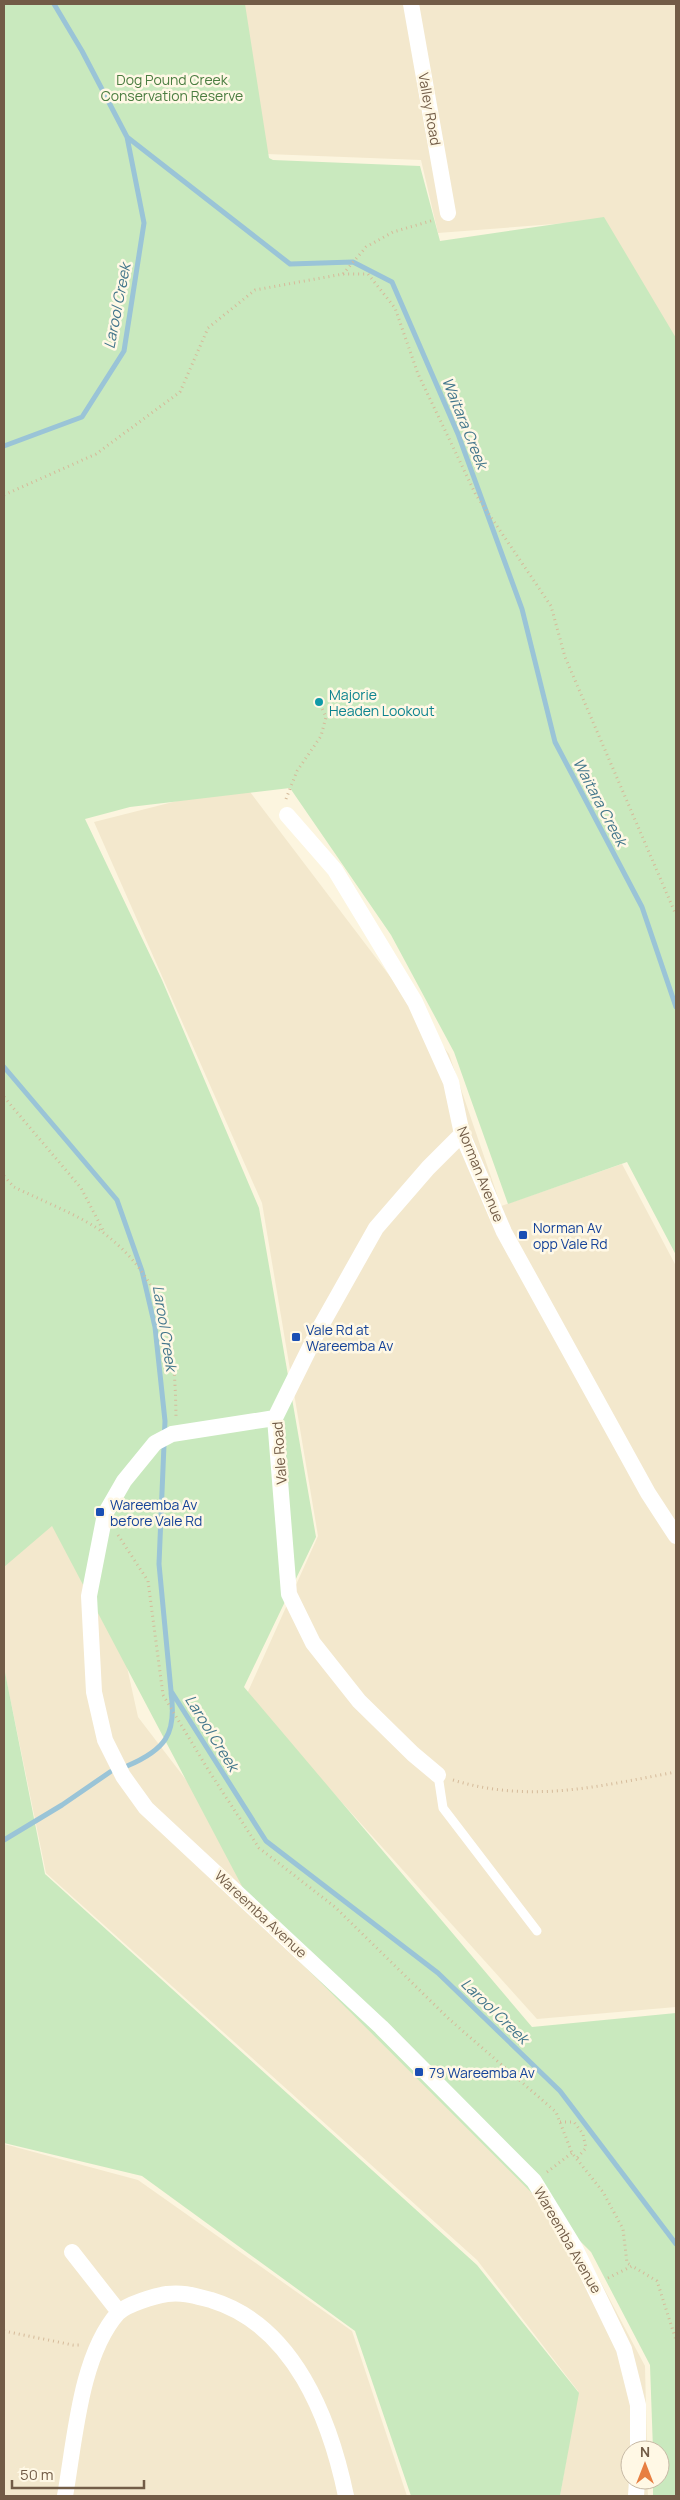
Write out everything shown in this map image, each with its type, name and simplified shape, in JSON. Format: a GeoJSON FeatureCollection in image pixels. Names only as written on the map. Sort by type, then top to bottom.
{"type":"FeatureCollection","features":[{"type":"Feature","properties":{"kind":"street","name":"Valley Road"},"geometry":{"type":"LineString","coordinates":[[411,4],[448,214]]}},
{"type":"Feature","properties":{"kind":"street","name":"Norman Avenue"},"geometry":{"type":"LineString","coordinates":[[287,816],[335,870],[415,1002],[451,1082],[462,1134],[504,1232],[648,1493],[676,1536]]}},
{"type":"Feature","properties":{"kind":"street","name":"Vale Road"},"geometry":{"type":"LineString","coordinates":[[438,1775],[413,1754],[359,1701],[313,1643],[289,1594],[275,1418],[318,1331],[376,1228],[428,1168],[462,1134]]}},
{"type":"Feature","properties":{"kind":"street","name":"Wareemba Avenue"},"geometry":{"type":"LineString","coordinates":[[275,1418],[175,1434],[150,1447],[124,1480],[105,1514],[89,1596],[94,1692],[105,1740],[123,1776],[146,1808],[381,2027],[534,2181],[595,2286],[624,2349],[638,2404],[638,2440]]}},
{"type":"Feature","properties":{"kind":"street"},"geometry":{"type":"LineString","coordinates":[[72,2252],[120,2312]]}},
{"type":"Feature","properties":{"kind":"street"},"geometry":{"type":"LineString","coordinates":[[65,2496],[85,2382],[97,2344],[120,2312],[154,2296],[183,2292],[227,2305],[267,2331],[300,2370],[327,2427],[341,2472],[346,2496]]}},
{"type":"Feature","properties":{"kind":"lane"},"geometry":{"type":"LineString","coordinates":[[438,1775],[443,1808],[537,1931]]}},
{"type":"Feature","properties":{"kind":"path"},"geometry":{"type":"LineString","coordinates":[[343,274],[366,247],[386,236],[430,222],[448,214]]}},
{"type":"Feature","properties":{"kind":"path"},"geometry":{"type":"LineString","coordinates":[[4,495],[96,454],[180,392],[208,328],[255,290],[343,274],[368,274],[395,308],[418,374],[476,495],[551,606],[565,656],[676,915]]}},
{"type":"Feature","properties":{"kind":"path"},"geometry":{"type":"LineString","coordinates":[[287,816],[286,797],[297,771],[321,736],[326,717],[319,702]]}},
{"type":"Feature","properties":{"kind":"path"},"geometry":{"type":"LineString","coordinates":[[4,1097],[81,1188],[104,1233],[142,1271],[154,1290],[172,1337],[176,1368],[175,1434]]}},
{"type":"Feature","properties":{"kind":"path"},"geometry":{"type":"LineString","coordinates":[[4,1176],[14,1187],[104,1233]]}},
{"type":"Feature","properties":{"kind":"path"},"geometry":{"type":"LineString","coordinates":[[105,1514],[148,1581],[163,1695],[259,1848],[335,1907],[449,2019],[556,2112],[572,2154],[603,2192],[623,2229],[627,2263],[657,2281],[676,2340]]}},
{"type":"Feature","properties":{"kind":"path"},"geometry":{"type":"LineString","coordinates":[[438,1775],[476,1787],[548,1793],[579,1790],[676,1772]]}},
{"type":"Feature","properties":{"kind":"path"},"geometry":{"type":"LineString","coordinates":[[560,2122],[574,2122],[583,2134],[586,2148],[576,2159]]}},
{"type":"Feature","properties":{"kind":"path"},"geometry":{"type":"LineString","coordinates":[[534,2181],[572,2154]]}},
{"type":"Feature","properties":{"kind":"path"},"geometry":{"type":"LineString","coordinates":[[595,2286],[632,2266]]}},
{"type":"Feature","properties":{"kind":"path"},"geometry":{"type":"LineString","coordinates":[[4,2331],[73,2345],[97,2344]]}},
{"type":"Feature","properties":{"kind":"shaded area"},"geometry":{"type":"Polygon","coordinates":[[[153,4],[676,4],[676,358],[594,221],[438,233],[421,160],[187,151],[153,4]]]}},
{"type":"Feature","properties":{"kind":"shaded area"},"geometry":{"type":"Polygon","coordinates":[[[244,784],[449,1054],[501,1206],[622,1164],[676,1266],[676,2007],[537,2019],[246,1696],[318,1536],[262,1203],[94,822],[244,784]]]}},
{"type":"Feature","properties":{"kind":"shaded area"},"geometry":{"type":"Polygon","coordinates":[[[26,1458],[105,1567],[138,1717],[278,1900],[535,2158],[645,2366],[647,2440],[620,2440],[620,2490],[648,2490],[648,2496],[560,2496],[578,2391],[477,2260],[46,1873],[4,1668],[4,1526],[26,1458]]]}},
{"type":"Feature","properties":{"kind":"shaded area"},"geometry":{"type":"Polygon","coordinates":[[[4,2144],[138,2180],[352,2331],[407,2496],[4,2496],[4,2144]]]}},
{"type":"Feature","properties":{"kind":"green space","name":"Dog Pound Creek Conservation Reserve"},"geometry":{"type":"Polygon","coordinates":[[[4,4],[245,4],[269,158],[273,160],[420,166],[440,241],[604,217],[676,338],[676,1255],[627,1162],[508,1204],[454,1052],[391,935],[290,788],[130,807],[85,819],[162,980],[259,1208],[316,1537],[244,1687],[532,2027],[676,2013],[676,2496],[653,2496],[653,2490],[670,2490],[670,2440],[653,2440],[650,2365],[591,2252],[262,1924],[52,1526],[4,1567],[4,4]]]}},
{"type":"Feature","properties":{"kind":"green space"},"geometry":{"type":"Polygon","coordinates":[[[4,1667],[45,1874],[477,2265],[579,2393],[560,2496],[411,2496],[355,2331],[142,2176],[4,2143],[4,1667]]]}},
{"type":"Feature","properties":{"kind":"waterway","name":"Waitara Creek"},"geometry":{"type":"LineString","coordinates":[[54,4],[82,51],[127,137],[290,264],[353,262],[392,282],[458,434],[522,609],[555,742],[642,907],[676,1007]]}},
{"type":"Feature","properties":{"kind":"waterway","name":"Larool Creek"},"geometry":{"type":"LineString","coordinates":[[4,446],[82,417],[124,351],[144,223],[127,137]]}},
{"type":"Feature","properties":{"kind":"waterway","name":"Larool Creek"},"geometry":{"type":"LineString","coordinates":[[4,1067],[117,1200],[142,1271],[155,1327],[165,1421],[159,1564],[171,1691],[266,1841],[438,1973],[560,2091],[676,2244]]}},
{"type":"Feature","properties":{"kind":"waterway"},"geometry":{"type":"LineString","coordinates":[[127,1766],[151,1754],[166,1739],[172,1719],[171,1693]]}},
{"type":"Feature","properties":{"kind":"waterway"},"geometry":{"type":"LineString","coordinates":[[4,1840],[62,1805],[110,1772]]}},
{"type":"Feature","properties":{"kind":"place","name":"Majorie Headen Lookout"},"geometry":{"type":"Point","coordinates":[319,702]}},
{"type":"Feature","properties":{"kind":"place","name":"Norman Av opp Vale Rd"},"geometry":{"type":"Point","coordinates":[523,1235]}},
{"type":"Feature","properties":{"kind":"place","name":"Vale Rd at Wareemba Av"},"geometry":{"type":"Point","coordinates":[296,1337]}},
{"type":"Feature","properties":{"kind":"place","name":"Wareemba Av before Vale Rd"},"geometry":{"type":"Point","coordinates":[100,1512]}},
{"type":"Feature","properties":{"kind":"place","name":"79 Wareemba Av"},"geometry":{"type":"Point","coordinates":[419,2072]}}]}
